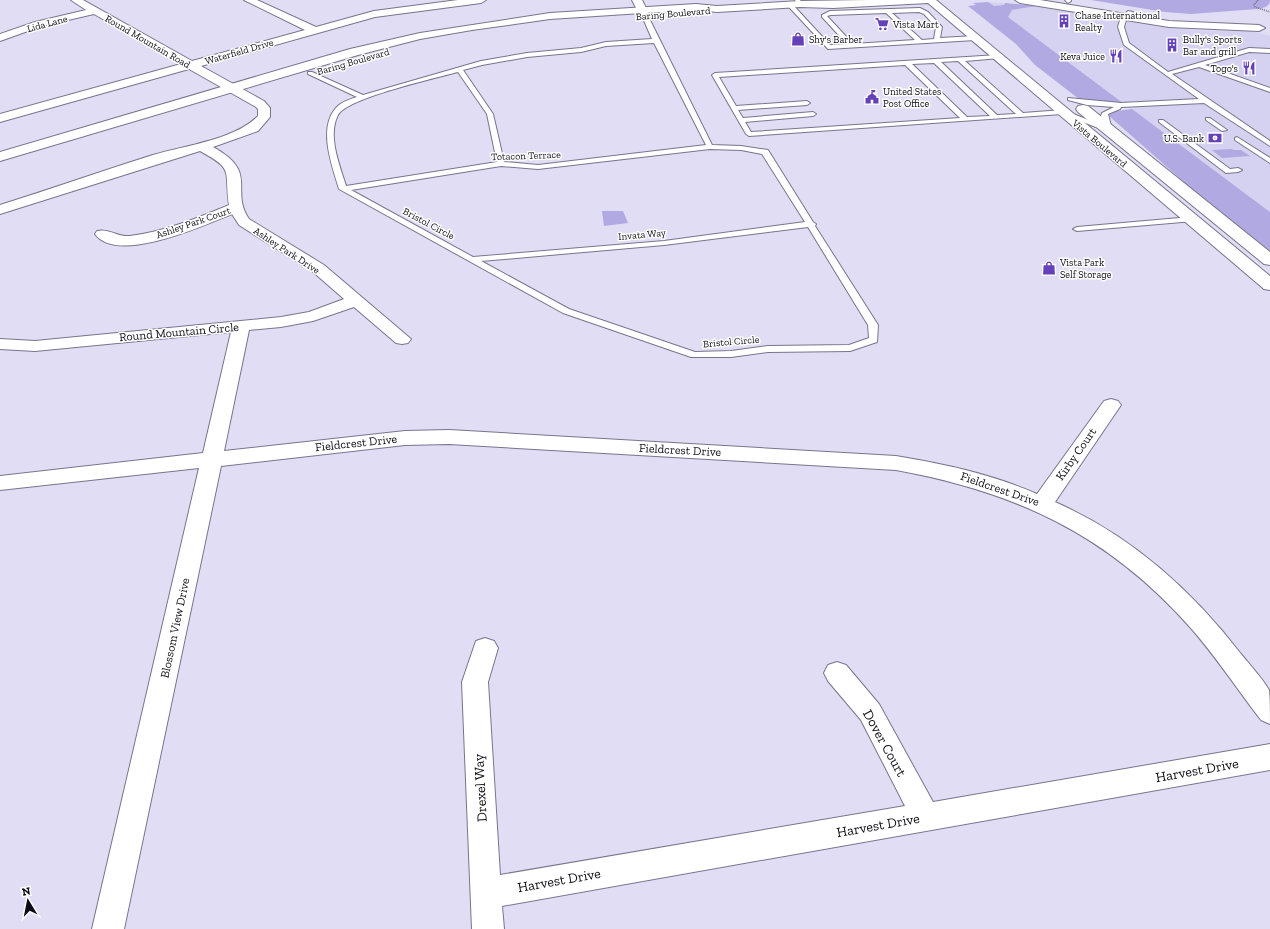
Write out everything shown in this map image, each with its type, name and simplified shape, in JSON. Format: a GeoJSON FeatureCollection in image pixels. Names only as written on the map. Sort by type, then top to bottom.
{"type":"FeatureCollection","features":[{"type":"Feature","properties":{"kind":"main road","name":"Baring Boulevard"},"geometry":{"type":"LineString","coordinates":[[0,167],[360,50],[438,33],[532,18],[642,9],[697,13],[717,9],[825,0]]}},
{"type":"Feature","properties":{"kind":"main road","name":"Baring Boulevard"},"geometry":{"type":"LineString","coordinates":[[796,2],[833,5],[930,0]]}},
{"type":"Feature","properties":{"kind":"main road","name":"Vista Boulevard"},"geometry":{"type":"LineString","coordinates":[[930,0],[998,57],[1067,105],[1109,130],[1270,260]]}},
{"type":"Feature","properties":{"kind":"main road"},"geometry":{"type":"LineString","coordinates":[[948,0],[1025,62]]}},
{"type":"Feature","properties":{"kind":"main road"},"geometry":{"type":"LineString","coordinates":[[1020,0],[1128,14],[1197,20],[1218,20],[1235,16],[1234,18],[1242,23],[1264,28]]}},
{"type":"Feature","properties":{"kind":"main road"},"geometry":{"type":"LineString","coordinates":[[1066,0],[1169,24],[1264,28]]}},
{"type":"Feature","properties":{"kind":"main road","name":"Baring Boulevard"},"geometry":{"type":"LineString","coordinates":[[0,157],[236,91],[310,73],[383,52],[469,34],[642,9]]}},
{"type":"Feature","properties":{"kind":"main road","name":"Vista Boulevard"},"geometry":{"type":"LineString","coordinates":[[1059,90],[1067,105],[1191,220],[1270,285]]}},
{"type":"Feature","properties":{"kind":"street","name":"Round Mountain Road"},"geometry":{"type":"LineString","coordinates":[[76,0],[236,91]]}},
{"type":"Feature","properties":{"kind":"street"},"geometry":{"type":"LineString","coordinates":[[249,0],[314,30]]}},
{"type":"Feature","properties":{"kind":"street","name":"Waterfield Drive"},"geometry":{"type":"LineString","coordinates":[[0,118],[374,14],[403,4],[481,0]]}},
{"type":"Feature","properties":{"kind":"street","name":"Lida Lane"},"geometry":{"type":"LineString","coordinates":[[0,38],[39,24],[95,11]]}},
{"type":"Feature","properties":{"kind":"street"},"geometry":{"type":"LineString","coordinates":[[0,210],[243,133],[260,122],[264,117],[264,108],[236,91]]}},
{"type":"Feature","properties":{"kind":"street","name":"Ashley Park Drive"},"geometry":{"type":"LineString","coordinates":[[202,146],[229,163],[233,170],[236,207],[238,215],[244,222],[318,268],[402,339]]}},
{"type":"Feature","properties":{"kind":"street","name":"Ashley Park Court"},"geometry":{"type":"LineString","coordinates":[[103,234],[115,240],[150,237],[168,232],[236,207]]}},
{"type":"Feature","properties":{"kind":"street","name":"Round Mountain Circle"},"geometry":{"type":"LineString","coordinates":[[0,344],[35,346],[295,320],[313,316],[356,300]]}},
{"type":"Feature","properties":{"kind":"street","name":"Blossom View Drive"},"geometry":{"type":"LineString","coordinates":[[108,929],[241,326]]}},
{"type":"Feature","properties":{"kind":"street","name":"Kirby Court"},"geometry":{"type":"LineString","coordinates":[[1042,503],[1111,405]]}},
{"type":"Feature","properties":{"kind":"street","name":"Fieldcrest Drive"},"geometry":{"type":"LineString","coordinates":[[0,483],[405,438],[479,438],[896,463],[930,468],[968,476],[1005,488],[1042,503],[1094,531],[1134,559],[1167,587],[1198,619],[1270,712]]}},
{"type":"Feature","properties":{"kind":"street","name":"Drexel Way"},"geometry":{"type":"LineString","coordinates":[[485,648],[474,682],[488,929]]}},
{"type":"Feature","properties":{"kind":"street","name":"Dover Court"},"geometry":{"type":"LineString","coordinates":[[837,673],[870,712],[926,817]]}},
{"type":"Feature","properties":{"kind":"street","name":"Harvest Drive"},"geometry":{"type":"LineString","coordinates":[[486,893],[1270,757]]}},
{"type":"Feature","properties":{"kind":"lane"},"geometry":{"type":"LineString","coordinates":[[796,2],[828,47],[975,38]]}},
{"type":"Feature","properties":{"kind":"lane"},"geometry":{"type":"LineString","coordinates":[[642,9],[656,41],[710,147]]}},
{"type":"Feature","properties":{"kind":"lane"},"geometry":{"type":"LineString","coordinates":[[851,45],[824,16],[830,13],[909,9],[920,10],[926,13],[939,26],[937,40]]}},
{"type":"Feature","properties":{"kind":"lane"},"geometry":{"type":"LineString","coordinates":[[886,10],[920,41]]}},
{"type":"Feature","properties":{"kind":"lane"},"geometry":{"type":"LineString","coordinates":[[1128,14],[1121,27],[1126,44],[1205,101],[1270,144]]}},
{"type":"Feature","properties":{"kind":"lane"},"geometry":{"type":"LineString","coordinates":[[343,189],[335,161],[331,133],[333,119],[341,107],[362,97],[481,63],[527,55],[581,50],[606,44],[656,41]]}},
{"type":"Feature","properties":{"kind":"lane"},"geometry":{"type":"LineString","coordinates":[[1167,74],[1249,50],[1270,50]]}},
{"type":"Feature","properties":{"kind":"lane"},"geometry":{"type":"LineString","coordinates":[[998,57],[715,75],[749,134],[1021,115],[1067,105],[1122,106],[1205,101]]}},
{"type":"Feature","properties":{"kind":"lane"},"geometry":{"type":"LineString","coordinates":[[960,60],[1021,115]]}},
{"type":"Feature","properties":{"kind":"lane"},"geometry":{"type":"LineString","coordinates":[[936,61],[995,117]]}},
{"type":"Feature","properties":{"kind":"lane"},"geometry":{"type":"LineString","coordinates":[[908,63],[965,119]]}},
{"type":"Feature","properties":{"kind":"lane"},"geometry":{"type":"LineString","coordinates":[[1199,65],[1270,90]]}},
{"type":"Feature","properties":{"kind":"lane"},"geometry":{"type":"LineString","coordinates":[[459,69],[490,114],[501,164]]}},
{"type":"Feature","properties":{"kind":"lane"},"geometry":{"type":"LineString","coordinates":[[310,73],[362,97]]}},
{"type":"Feature","properties":{"kind":"lane"},"geometry":{"type":"LineString","coordinates":[[734,108],[807,103]]}},
{"type":"Feature","properties":{"kind":"lane"},"geometry":{"type":"LineString","coordinates":[[1109,130],[1104,116],[1106,113],[1122,106]]}},
{"type":"Feature","properties":{"kind":"lane"},"geometry":{"type":"LineString","coordinates":[[741,120],[813,114]]}},
{"type":"Feature","properties":{"kind":"lane"},"geometry":{"type":"LineString","coordinates":[[1208,119],[1224,130]]}},
{"type":"Feature","properties":{"kind":"lane"},"geometry":{"type":"LineString","coordinates":[[1161,121],[1229,171],[1238,170]]}},
{"type":"Feature","properties":{"kind":"lane"},"geometry":{"type":"LineString","coordinates":[[1237,139],[1270,161]]}},
{"type":"Feature","properties":{"kind":"lane","name":"Totacon Terrace"},"geometry":{"type":"LineString","coordinates":[[343,189],[501,164],[538,167],[710,147]]}},
{"type":"Feature","properties":{"kind":"lane","name":"Bristol Circle"},"geometry":{"type":"LineString","coordinates":[[343,189],[566,311],[694,356],[731,354],[768,349],[850,348],[874,340],[873,324],[812,224],[765,152],[741,148],[710,147]]}},
{"type":"Feature","properties":{"kind":"lane"},"geometry":{"type":"LineString","coordinates":[[1077,229],[1191,220]]}},
{"type":"Feature","properties":{"kind":"lane","name":"Invata Way"},"geometry":{"type":"LineString","coordinates":[[473,259],[664,243],[812,224]]}},
{"type":"Feature","properties":{"kind":"path"},"geometry":{"type":"LineString","coordinates":[[1258,0],[1254,5],[1255,7],[1270,12]]}},
{"type":"Feature","properties":{"kind":"shaded area"},"geometry":{"type":"Polygon","coordinates":[[[1091,0],[1270,0],[1270,2],[1264,8],[1259,9],[1191,14],[1165,12],[1091,0]]]}},
{"type":"Feature","properties":{"kind":"shaded area"},"geometry":{"type":"Polygon","coordinates":[[[988,2],[1041,6],[1161,27],[1204,31],[1250,31],[1270,36],[1270,212],[988,2]]]}},
{"type":"Feature","properties":{"kind":"shaded area"},"geometry":{"type":"Polygon","coordinates":[[[988,2],[994,6],[1004,5],[1005,3],[1036,6],[1012,10],[1008,17],[1123,103],[1102,104],[1079,99],[1035,65],[1016,44],[968,6],[976,5],[973,3],[988,2]]]}},
{"type":"Feature","properties":{"kind":"shaded area"},"geometry":{"type":"Polygon","coordinates":[[[1132,109],[1270,212],[1270,252],[1193,190],[1108,115],[1116,111],[1132,109]]]}},
{"type":"Feature","properties":{"kind":"shaded area"},"geometry":{"type":"Polygon","coordinates":[[[1212,150],[1241,150],[1250,156],[1222,158],[1212,150]]]}},
{"type":"Feature","properties":{"kind":"shaded area"},"geometry":{"type":"Polygon","coordinates":[[[602,211],[623,211],[628,223],[604,226],[602,211]]]}},
{"type":"Feature","properties":{"kind":"place","name":"Chase International Realty"},"geometry":{"type":"Point","coordinates":[1064,21]}},
{"type":"Feature","properties":{"kind":"place","name":"Vista Mart"},"geometry":{"type":"Point","coordinates":[882,24]}},
{"type":"Feature","properties":{"kind":"place","name":"Shy's Barber"},"geometry":{"type":"Point","coordinates":[798,39]}},
{"type":"Feature","properties":{"kind":"place","name":"Bully's Sports Bar and grill"},"geometry":{"type":"Point","coordinates":[1172,45]}},
{"type":"Feature","properties":{"kind":"place","name":"Keva Juice"},"geometry":{"type":"Point","coordinates":[1116,56]}},
{"type":"Feature","properties":{"kind":"place","name":"Togo's"},"geometry":{"type":"Point","coordinates":[1249,68]}},
{"type":"Feature","properties":{"kind":"place","name":"United States Post Office"},"geometry":{"type":"Point","coordinates":[872,97]}},
{"type":"Feature","properties":{"kind":"place","name":"U.S. Bank"},"geometry":{"type":"Point","coordinates":[1215,138]}},
{"type":"Feature","properties":{"kind":"place","name":"Vista Park Self Storage"},"geometry":{"type":"Point","coordinates":[1049,268]}}]}
